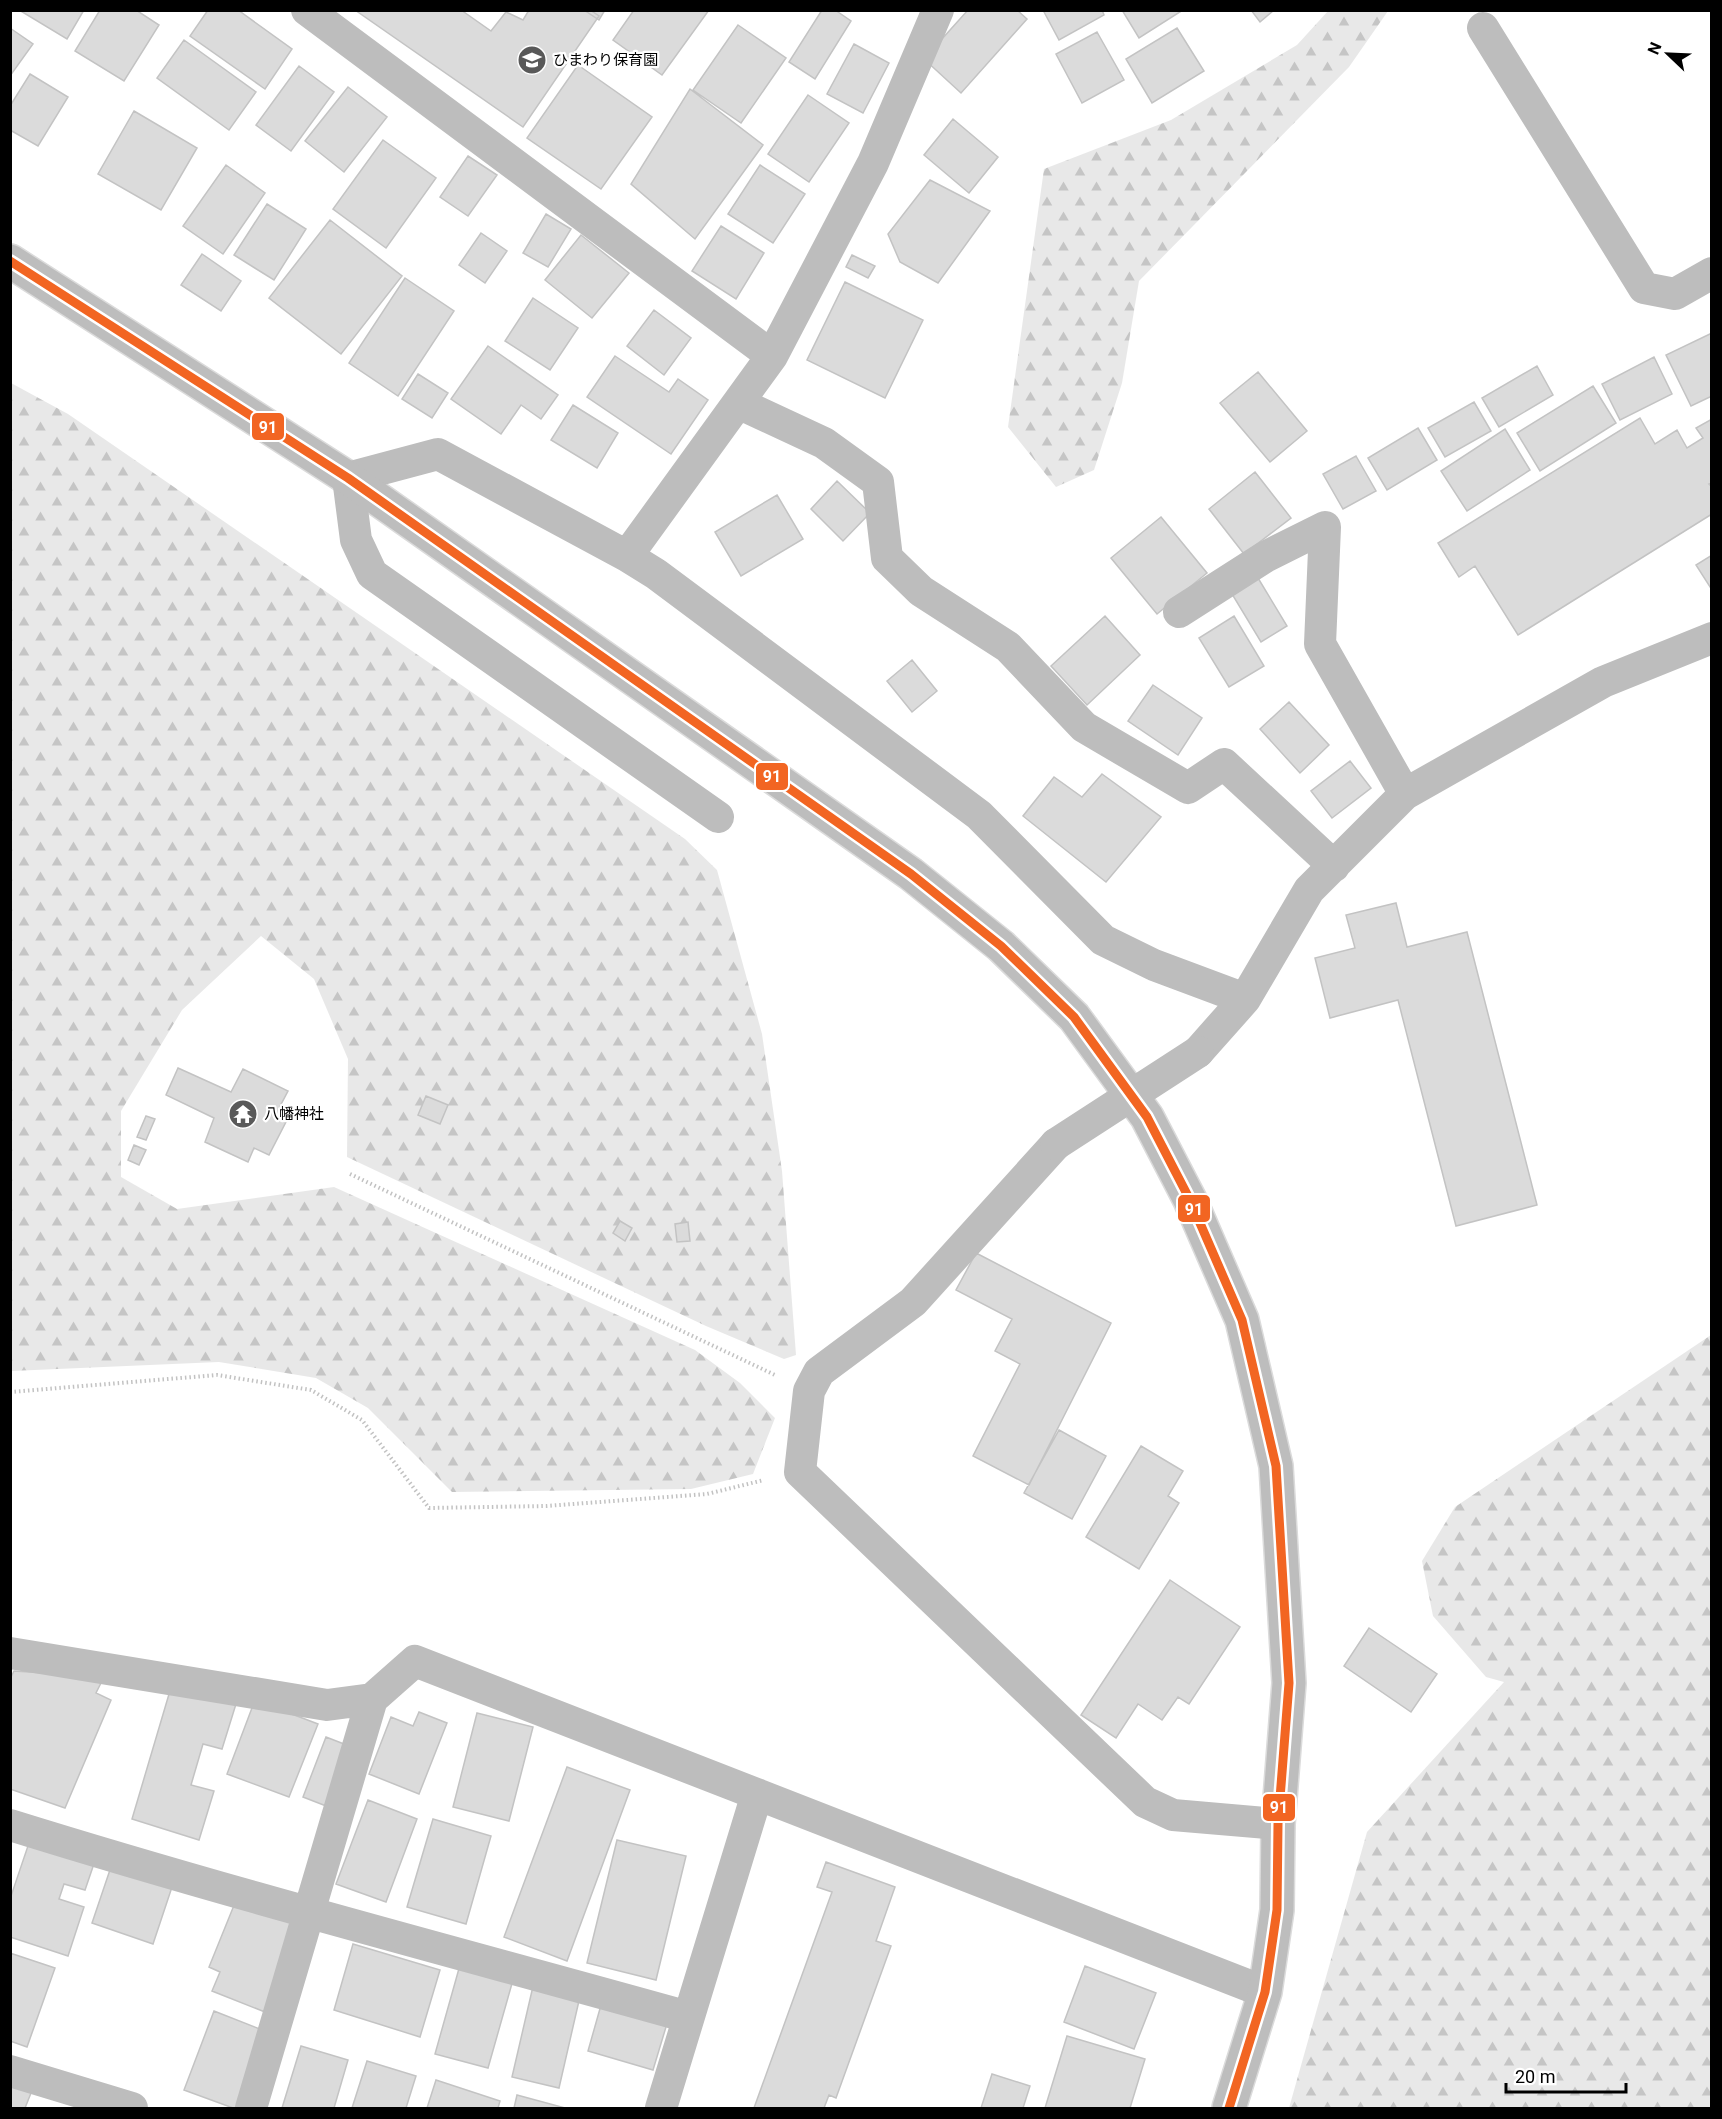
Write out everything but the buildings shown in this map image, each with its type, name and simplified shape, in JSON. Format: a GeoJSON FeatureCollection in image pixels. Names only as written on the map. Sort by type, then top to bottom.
{"type":"FeatureCollection","features":[{"type":"Feature","properties":{"kind":"main road"},"geometry":{"type":"LineString","coordinates":[[10,261],[348,478],[911,874],[1001,946],[1074,1017],[1148,1117],[1190,1200],[1242,1320],[1276,1466],[1289,1683],[1278,1824],[1277,1910],[1265,1992],[1229,2109]]}},
{"type":"Feature","properties":{"kind":"street"},"geometry":{"type":"LineString","coordinates":[[308,10],[772,356]]}},
{"type":"Feature","properties":{"kind":"street"},"geometry":{"type":"LineString","coordinates":[[627,556],[772,356],[873,163],[938,10]]}},
{"type":"Feature","properties":{"kind":"street"},"geometry":{"type":"LineString","coordinates":[[1483,28],[1644,288],[1675,294],[1712,273]]}},
{"type":"Feature","properties":{"kind":"street"},"geometry":{"type":"LineString","coordinates":[[738,403],[824,443],[878,482],[887,558],[921,591],[1008,647],[1084,727],[1188,788],[1224,764],[1334,866]]}},
{"type":"Feature","properties":{"kind":"street"},"geometry":{"type":"LineString","coordinates":[[718,817],[372,574],[356,540],[348,478],[407,464],[438,453],[627,556],[656,574],[979,815],[1102,940],[1154,965],[1245,999]]}},
{"type":"Feature","properties":{"kind":"street"},"geometry":{"type":"LineString","coordinates":[[1179,612],[1264,557],[1325,527],[1320,644],[1405,794]]}},
{"type":"Feature","properties":{"kind":"street"},"geometry":{"type":"LineString","coordinates":[[1278,1824],[1173,1815],[1145,1802],[800,1472],[808,1390],[819,1372],[913,1302],[1056,1144],[1198,1052],[1245,999],[1309,890],[1405,794],[1603,682],[1712,638]]}},
{"type":"Feature","properties":{"kind":"street"},"geometry":{"type":"LineString","coordinates":[[10,1653],[327,1705],[372,1699]]}},
{"type":"Feature","properties":{"kind":"street"},"geometry":{"type":"LineString","coordinates":[[251,2109],[372,1699],[415,1661],[1265,1992]]}},
{"type":"Feature","properties":{"kind":"street"},"geometry":{"type":"LineString","coordinates":[[661,2109],[757,1794]]}},
{"type":"Feature","properties":{"kind":"street"},"geometry":{"type":"LineString","coordinates":[[10,1825],[309,1913],[688,2017]]}},
{"type":"Feature","properties":{"kind":"street"},"geometry":{"type":"LineString","coordinates":[[10,2071],[132,2109]]}},
{"type":"Feature","properties":{"kind":"path"},"geometry":{"type":"LineString","coordinates":[[350,1174],[808,1390]]}},
{"type":"Feature","properties":{"kind":"path"},"geometry":{"type":"LineString","coordinates":[[10,1392],[217,1375],[311,1390],[362,1420],[429,1508],[546,1506],[707,1494],[800,1472]]}},
{"type":"Feature","properties":{"kind":"green space"},"geometry":{"type":"Polygon","coordinates":[[[1328,11],[1388,11],[1349,67],[1139,281],[1122,383],[1094,470],[1056,487],[1008,427],[1044,169],[1171,120],[1297,45],[1328,11]]]}},
{"type":"Feature","properties":{"kind":"green space"},"geometry":{"type":"Polygon","coordinates":[[[11,383],[68,414],[685,839],[717,870],[762,1034],[782,1171],[796,1355],[784,1359],[706,1326],[347,1157],[348,1059],[314,979],[261,936],[182,1010],[121,1111],[121,1177],[177,1209],[334,1187],[695,1350],[740,1383],[775,1418],[753,1474],[691,1489],[452,1492],[368,1408],[316,1378],[219,1362],[11,1371],[11,383]]]}},
{"type":"Feature","properties":{"kind":"green space"},"geometry":{"type":"Polygon","coordinates":[[[1711,1335],[1711,2108],[1289,2108],[1367,1832],[1504,1682],[1486,1677],[1433,1616],[1422,1561],[1455,1507],[1711,1335]]]}},
{"type":"Feature","properties":{"kind":"transit line","name":"91"},"geometry":{"type":"LineString","coordinates":[[10,261],[348,478],[911,874],[1001,946],[1074,1017],[1147,1117],[1190,1200],[1242,1320],[1276,1466],[1289,1683],[1278,1824],[1277,1910],[1265,1992],[1229,2108]]}},
{"type":"Feature","properties":{"kind":"place","name":"ひまわり保育園"},"geometry":{"type":"Point","coordinates":[532,60]}},
{"type":"Feature","properties":{"kind":"place","name":"八幡神社"},"geometry":{"type":"Point","coordinates":[243,1114]}}]}
